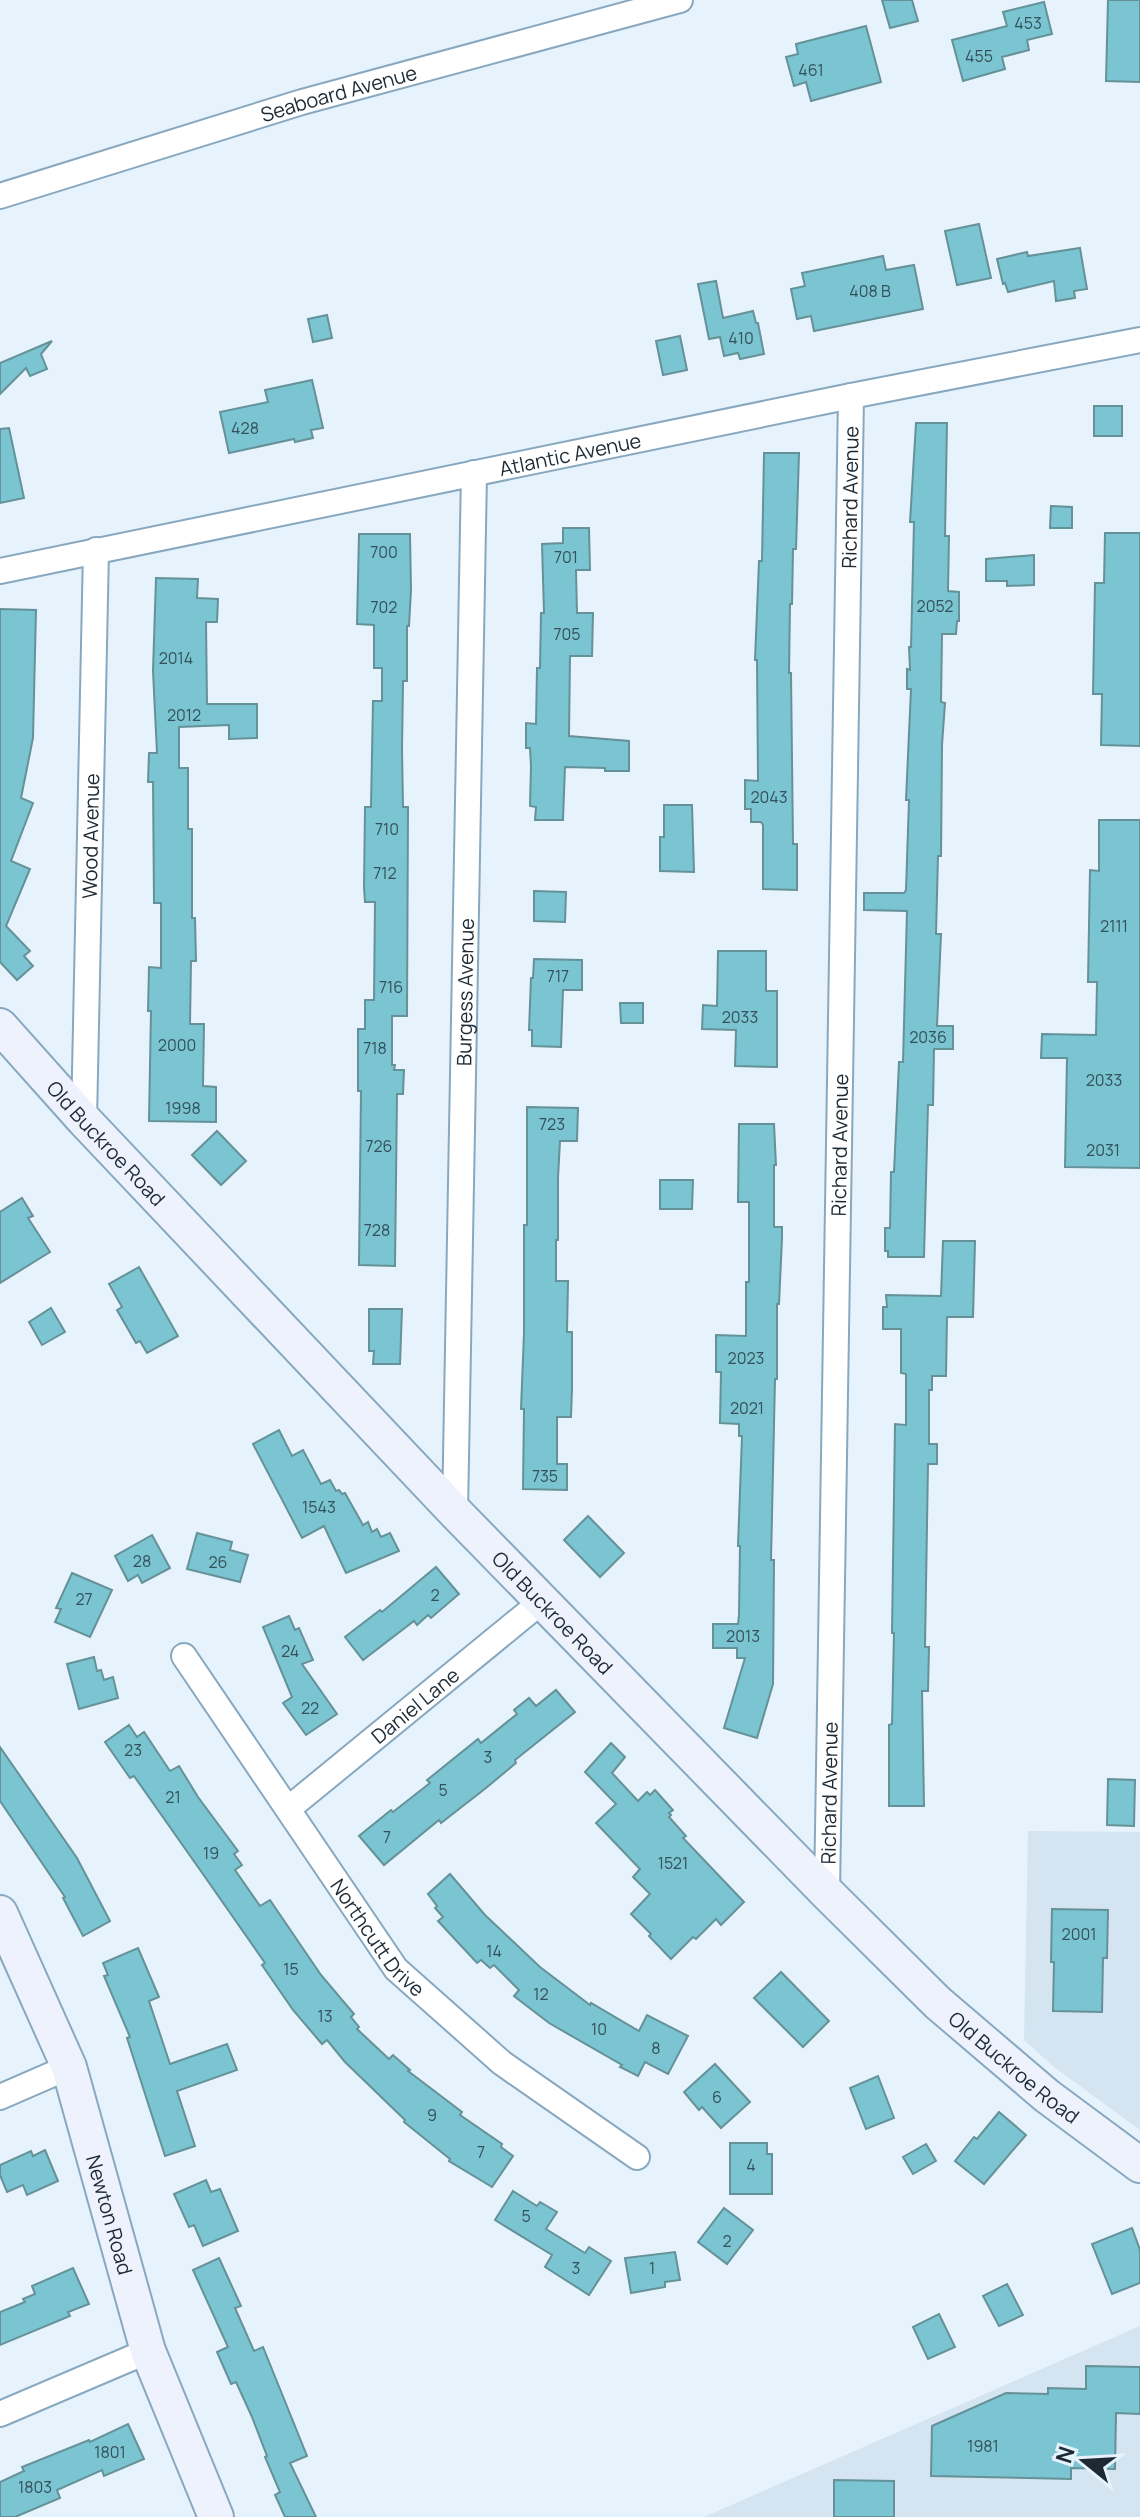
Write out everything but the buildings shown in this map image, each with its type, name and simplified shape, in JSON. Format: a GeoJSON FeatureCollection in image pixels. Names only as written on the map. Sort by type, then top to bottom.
{"type":"FeatureCollection","features":[{"type":"Feature","properties":{"kind":"main road","name":"Old Buckroe Road"},"geometry":{"type":"LineString","coordinates":[[0,1026],[84,1120],[455,1512],[827,1893],[938,2003],[1047,2096],[1138,2163]]}},
{"type":"Feature","properties":{"kind":"main road","name":"Newton Road"},"geometry":{"type":"LineString","coordinates":[[0,1913],[69,2067],[148,2351],[216,2517]]}},
{"type":"Feature","properties":{"kind":"street","name":"Seaboard Avenue"},"geometry":{"type":"LineString","coordinates":[[0,196],[302,102],[680,0]]}},
{"type":"Feature","properties":{"kind":"street","name":"Atlantic Avenue"},"geometry":{"type":"LineString","coordinates":[[0,571],[851,396],[1140,340]]}},
{"type":"Feature","properties":{"kind":"street","name":"Richard Avenue"},"geometry":{"type":"LineString","coordinates":[[827,1893],[851,396]]}},
{"type":"Feature","properties":{"kind":"street","name":"Burgess Avenue"},"geometry":{"type":"LineString","coordinates":[[455,1512],[474,473]]}},
{"type":"Feature","properties":{"kind":"street","name":"Wood Avenue"},"geometry":{"type":"LineString","coordinates":[[84,1120],[96,550]]}},
{"type":"Feature","properties":{"kind":"street","name":"Daniel Lane"},"geometry":{"type":"LineString","coordinates":[[288,1809],[541,1602]]}},
{"type":"Feature","properties":{"kind":"street","name":"Northcutt Drive"},"geometry":{"type":"LineString","coordinates":[[184,1656],[396,1969],[502,2063],[637,2157]]}},
{"type":"Feature","properties":{"kind":"street"},"geometry":{"type":"LineString","coordinates":[[0,2097],[69,2067]]}},
{"type":"Feature","properties":{"kind":"street"},"geometry":{"type":"LineString","coordinates":[[0,2414],[148,2351]]}},
{"type":"Feature","properties":{"kind":"shaded area"},"geometry":{"type":"Polygon","coordinates":[[[1028,1831],[1140,1832],[1140,2130],[1054,2067],[1024,2040],[1028,1831]]]}},
{"type":"Feature","properties":{"kind":"shaded area"},"geometry":{"type":"Polygon","coordinates":[[[1140,2326],[1140,2517],[704,2517],[1140,2326]]]}}]}
